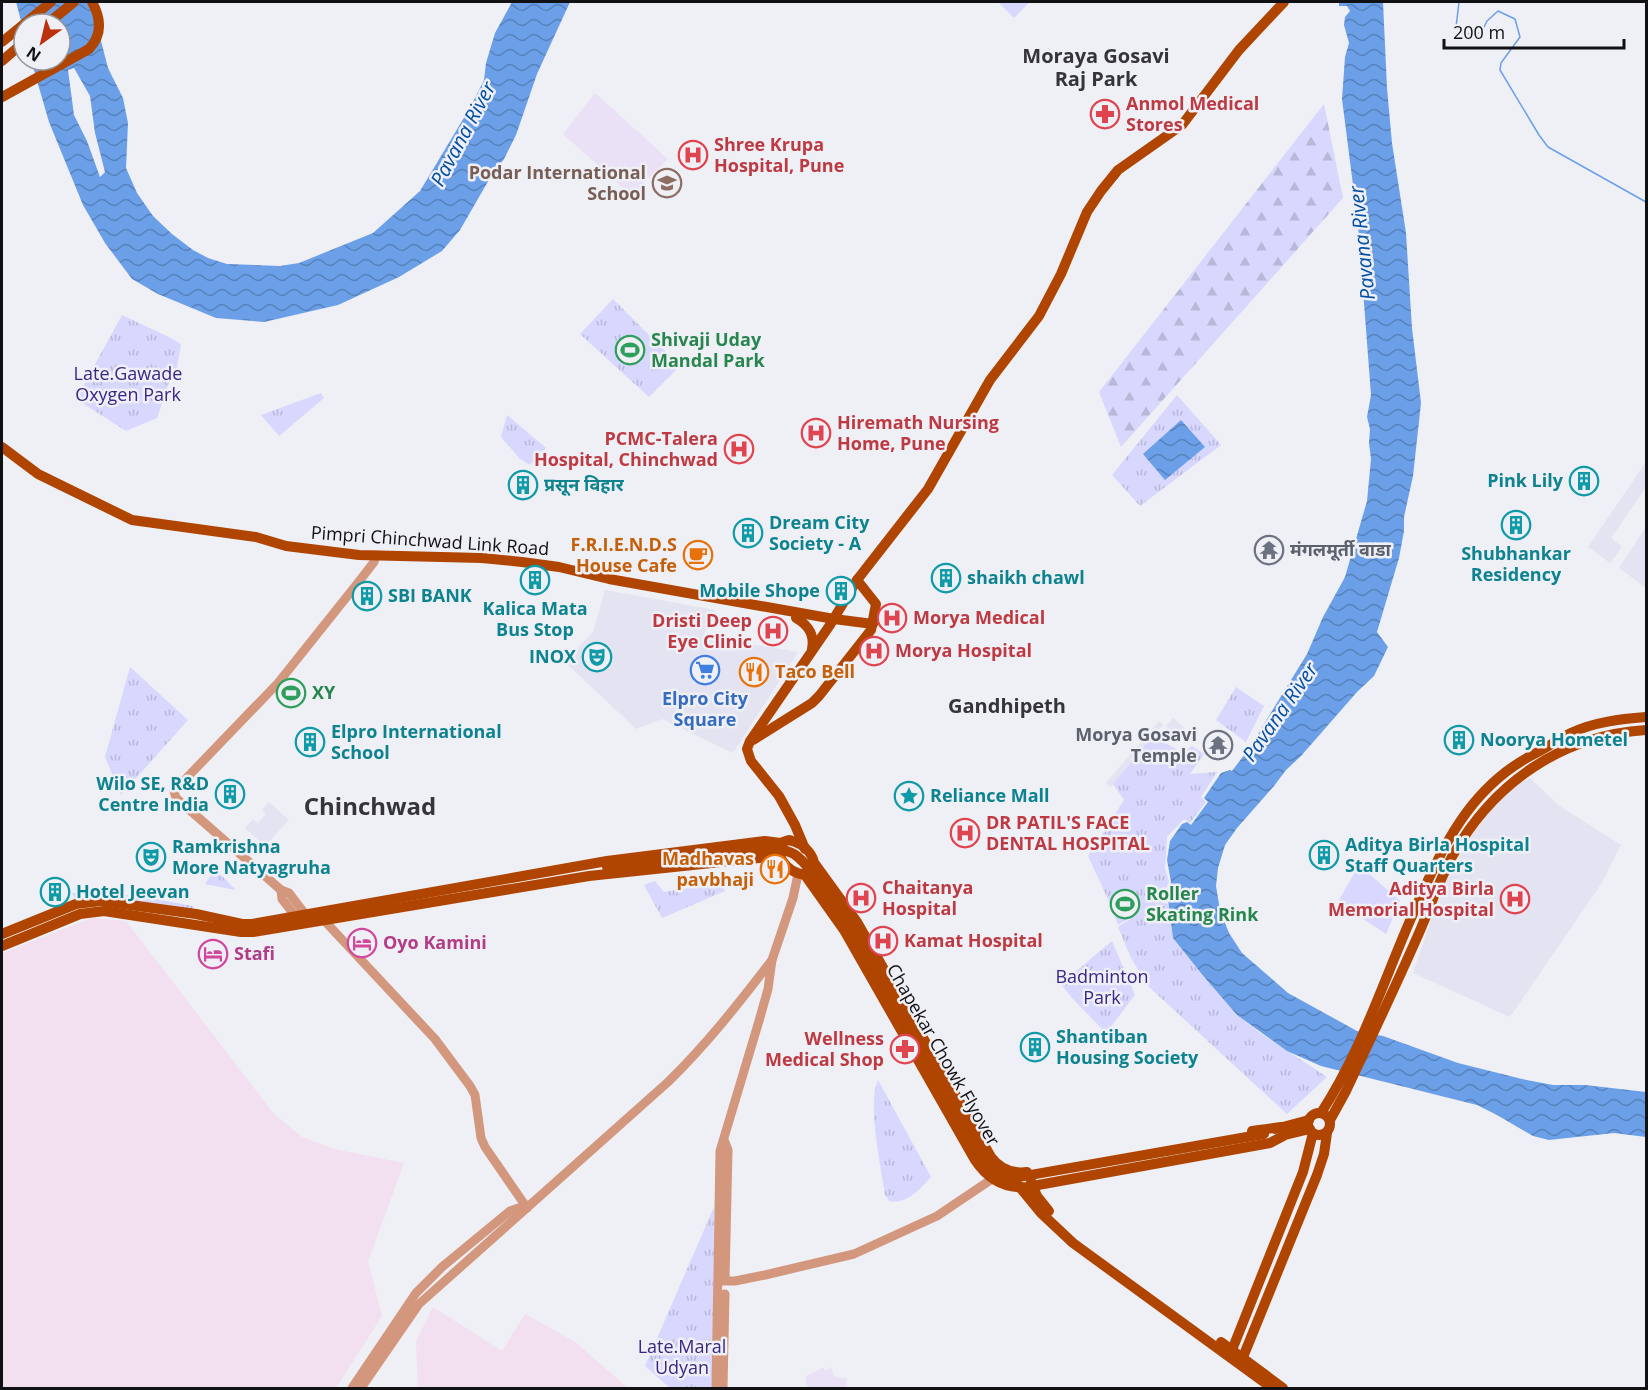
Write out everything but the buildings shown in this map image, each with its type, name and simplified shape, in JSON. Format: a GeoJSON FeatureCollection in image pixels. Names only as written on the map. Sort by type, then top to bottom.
{"type":"FeatureCollection","features":[{"type":"Feature","properties":{"kind":"main road"},"geometry":{"type":"LineString","coordinates":[[2,42],[51,2]]}},
{"type":"Feature","properties":{"kind":"main road"},"geometry":{"type":"LineString","coordinates":[[62,12],[74,2]]}},
{"type":"Feature","properties":{"kind":"main road"},"geometry":{"type":"LineString","coordinates":[[2,97],[89,49],[96,42],[100,24],[92,2]]}},
{"type":"Feature","properties":{"kind":"main road"},"geometry":{"type":"LineString","coordinates":[[805,849],[779,796],[751,761],[747,749],[750,741],[832,622],[857,580],[928,489],[990,380],[1039,316],[1087,212],[1101,191],[1118,170],[1182,125],[1239,50],[1284,2]]}},
{"type":"Feature","properties":{"kind":"main road","name":"Pimpri Chinchwad Link Road"},"geometry":{"type":"LineString","coordinates":[[2,447],[38,474],[132,520],[256,537],[286,546],[375,559]]}},
{"type":"Feature","properties":{"kind":"main road","name":"Pimpri Chinchwad Link Road"},"geometry":{"type":"LineString","coordinates":[[2,456],[46,486],[130,526],[266,545],[285,553],[521,568],[618,587],[872,627]]}},
{"type":"Feature","properties":{"kind":"main road"},"geometry":{"type":"LineString","coordinates":[[750,741],[812,703],[872,627],[876,604],[857,580]]}},
{"type":"Feature","properties":{"kind":"main road"},"geometry":{"type":"LineString","coordinates":[[796,615],[811,632],[812,649]]}},
{"type":"Feature","properties":{"kind":"main road"},"geometry":{"type":"LineString","coordinates":[[1377,1013],[1441,850],[1480,794],[1517,762],[1571,733],[1601,723],[1647,717]]}},
{"type":"Feature","properties":{"kind":"main road"},"geometry":{"type":"LineString","coordinates":[[1325,1117],[1342,1089],[1452,856],[1490,802],[1515,779],[1582,741],[1604,735],[1647,730]]}},
{"type":"Feature","properties":{"kind":"main road"},"geometry":{"type":"LineString","coordinates":[[795,825],[777,850],[779,856],[801,874],[844,930],[971,1154],[982,1170],[992,1179],[1034,1191],[1270,1143],[1284,1129]]}},
{"type":"Feature","properties":{"kind":"main road"},"geometry":{"type":"LineString","coordinates":[[2,934],[76,904],[101,901],[252,924],[531,886],[588,871],[607,861],[765,841],[796,842],[813,857],[815,864],[857,922],[987,1152],[1000,1167],[1014,1172],[1029,1172],[1284,1129],[1310,1127]]}},
{"type":"Feature","properties":{"kind":"main road","name":"Chapekar Chowk Flyover"},"geometry":{"type":"LineString","coordinates":[[588,871],[765,849],[781,850],[795,855],[828,893],[850,926],[981,1156],[991,1169],[1002,1177],[1013,1178],[1284,1129]]}},
{"type":"Feature","properties":{"kind":"main road"},"geometry":{"type":"LineString","coordinates":[[2,946],[80,914],[93,911],[241,932],[527,874],[779,856]]}},
{"type":"Feature","properties":{"kind":"main road"},"geometry":{"type":"LineString","coordinates":[[801,874],[811,873],[815,864]]}},
{"type":"Feature","properties":{"kind":"main road"},"geometry":{"type":"LineString","coordinates":[[527,874],[531,886]]}},
{"type":"Feature","properties":{"kind":"main road"},"geometry":{"type":"LineString","coordinates":[[1231,1353],[1303,1172],[1314,1113],[1325,1117],[1330,1129],[1317,1175],[1241,1361]]}},
{"type":"Feature","properties":{"kind":"main road"},"geometry":{"type":"LineString","coordinates":[[1310,1127],[1318,1136],[1327,1133]]}},
{"type":"Feature","properties":{"kind":"main road"},"geometry":{"type":"LineString","coordinates":[[1014,1172],[1019,1188],[1073,1243],[1231,1353]]}},
{"type":"Feature","properties":{"kind":"main road"},"geometry":{"type":"LineString","coordinates":[[1029,1172],[1034,1191],[1061,1224],[1090,1250],[1231,1353],[1272,1389]]}},
{"type":"Feature","properties":{"kind":"main road"},"geometry":{"type":"LineString","coordinates":[[1241,1361],[1282,1389]]}},
{"type":"Feature","properties":{"kind":"street"},"geometry":{"type":"LineString","coordinates":[[375,559],[278,683],[174,791],[176,798],[281,890],[282,899],[309,918],[435,1039],[470,1086],[485,1147],[528,1205]]}},
{"type":"Feature","properties":{"kind":"street"},"geometry":{"type":"LineString","coordinates":[[716,1389],[728,1150],[724,1140],[768,989],[772,960],[801,874]]}},
{"type":"Feature","properties":{"kind":"street"},"geometry":{"type":"LineString","coordinates":[[360,1389],[419,1304],[668,1082],[702,1048],[772,960]]}},
{"type":"Feature","properties":{"kind":"street"},"geometry":{"type":"LineString","coordinates":[[722,1281],[815,1264],[863,1251],[937,1216],[992,1179],[1000,1167]]}},
{"type":"Feature","properties":{"kind":"street"},"geometry":{"type":"LineString","coordinates":[[352,1389],[406,1307],[427,1281],[510,1211],[528,1205]]}},
{"type":"Feature","properties":{"kind":"street"},"geometry":{"type":"LineString","coordinates":[[722,1281],[723,1389]]}},
{"type":"Feature","properties":{"kind":"shaded area"},"geometry":{"type":"Polygon","coordinates":[[[595,93],[668,159],[631,195],[563,134],[595,93]]]}},
{"type":"Feature","properties":{"kind":"shaded area"},"geometry":{"type":"Polygon","coordinates":[[[1646,462],[1646,487],[1611,538],[1622,547],[1610,563],[1588,547],[1646,462]]]}},
{"type":"Feature","properties":{"kind":"shaded area"},"geometry":{"type":"Polygon","coordinates":[[[1646,527],[1646,588],[1619,568],[1646,527]]]}},
{"type":"Feature","properties":{"kind":"shaded area"},"geometry":{"type":"Polygon","coordinates":[[[605,590],[715,610],[703,636],[798,652],[733,753],[662,719],[636,729],[564,661],[593,632],[605,590]]]}},
{"type":"Feature","properties":{"kind":"shaded area"},"geometry":{"type":"Polygon","coordinates":[[[1173,718],[1188,731],[1182,738],[1166,726],[1173,718]]]}},
{"type":"Feature","properties":{"kind":"shaded area"},"geometry":{"type":"Polygon","coordinates":[[[1159,721],[1163,725],[1111,787],[1106,783],[1159,721]]]}},
{"type":"Feature","properties":{"kind":"shaded area","name":"Aditya Birla Memorial Hospital"},"geometry":{"type":"Polygon","coordinates":[[[1530,778],[1558,805],[1621,845],[1601,884],[1510,1017],[1413,973],[1433,914],[1453,867],[1470,838],[1498,800],[1514,786],[1530,778]]]}},
{"type":"Feature","properties":{"kind":"shaded area"},"geometry":{"type":"Polygon","coordinates":[[[269,802],[289,820],[265,846],[245,828],[253,819],[258,823],[266,814],[262,810],[269,802]]]}},
{"type":"Feature","properties":{"kind":"shaded area"},"geometry":{"type":"Polygon","coordinates":[[[92,918],[126,921],[274,1114],[302,1137],[334,1149],[404,1163],[368,1261],[382,1316],[336,1388],[2,1388],[2,953],[92,918]]]}},
{"type":"Feature","properties":{"kind":"shaded area"},"geometry":{"type":"Polygon","coordinates":[[[433,1307],[502,1351],[525,1314],[575,1342],[628,1388],[418,1388],[416,1341],[433,1307]]]}},
{"type":"Feature","properties":{"kind":"shaded area"},"geometry":{"type":"Polygon","coordinates":[[[831,1367],[834,1376],[847,1379],[846,1388],[808,1388],[805,1381],[807,1375],[823,1368],[827,1370],[831,1367]]]}},
{"type":"Feature","properties":{"kind":"green space"},"geometry":{"type":"Polygon","coordinates":[[[998,2],[1030,2],[1014,18],[998,2]]]}},
{"type":"Feature","properties":{"kind":"green space"},"geometry":{"type":"Polygon","coordinates":[[[1324,104],[1343,198],[1121,447],[1099,392],[1324,104]]]}},
{"type":"Feature","properties":{"kind":"green space"},"geometry":{"type":"Polygon","coordinates":[[[613,299],[680,366],[649,397],[580,334],[613,299]]]}},
{"type":"Feature","properties":{"kind":"green space","name":"Late.Gawade Oxygen Park"},"geometry":{"type":"Polygon","coordinates":[[[122,315],[181,344],[177,369],[171,377],[157,418],[126,431],[76,399],[122,315]]]}},
{"type":"Feature","properties":{"kind":"green space"},"geometry":{"type":"Polygon","coordinates":[[[321,393],[324,398],[279,436],[261,415],[321,393]]]}},
{"type":"Feature","properties":{"kind":"green space"},"geometry":{"type":"Polygon","coordinates":[[[1177,395],[1221,445],[1140,506],[1112,475],[1177,395]]]}},
{"type":"Feature","properties":{"kind":"green space"},"geometry":{"type":"Polygon","coordinates":[[[507,415],[546,448],[530,465],[520,459],[501,437],[507,415]]]}},
{"type":"Feature","properties":{"kind":"green space"},"geometry":{"type":"Polygon","coordinates":[[[130,667],[188,720],[121,795],[105,757],[130,667]]]}},
{"type":"Feature","properties":{"kind":"green space"},"geometry":{"type":"Polygon","coordinates":[[[1236,687],[1264,706],[1246,742],[1216,720],[1236,687]]]}},
{"type":"Feature","properties":{"kind":"green space"},"geometry":{"type":"Polygon","coordinates":[[[1153,736],[1183,753],[1192,746],[1204,754],[1190,774],[1217,772],[1201,797],[1206,802],[1190,823],[1184,819],[1167,837],[1165,869],[1169,881],[1163,897],[1156,901],[1169,904],[1173,938],[1237,1015],[1327,1077],[1287,1114],[1148,986],[1131,958],[1118,927],[1148,907],[1118,925],[1088,856],[1124,800],[1113,784],[1153,736]]]}},
{"type":"Feature","properties":{"kind":"green space"},"geometry":{"type":"Polygon","coordinates":[[[1359,865],[1400,901],[1386,934],[1338,902],[1359,865]]]}},
{"type":"Feature","properties":{"kind":"green space"},"geometry":{"type":"Polygon","coordinates":[[[215,869],[236,890],[205,884],[215,869]]]}},
{"type":"Feature","properties":{"kind":"green space"},"geometry":{"type":"Polygon","coordinates":[[[655,881],[664,892],[722,883],[725,891],[662,918],[644,885],[655,881]]]}},
{"type":"Feature","properties":{"kind":"green space"},"geometry":{"type":"Polygon","coordinates":[[[72,893],[158,896],[161,900],[193,906],[192,913],[77,904],[72,893]]]}},
{"type":"Feature","properties":{"kind":"green space","name":"Badminton Park"},"geometry":{"type":"Polygon","coordinates":[[[1112,941],[1135,995],[1106,1033],[1061,984],[1112,941]]]}},
{"type":"Feature","properties":{"kind":"green space"},"geometry":{"type":"Polygon","coordinates":[[[878,1080],[931,1177],[913,1195],[902,1201],[889,1201],[885,1195],[874,1120],[875,1091],[878,1080]]]}},
{"type":"Feature","properties":{"kind":"green space","name":"Late.Maral Udyan"},"geometry":{"type":"Polygon","coordinates":[[[714,1207],[713,1388],[670,1388],[645,1366],[714,1207]]]}},
{"type":"Feature","properties":{"kind":"water","name":"Pavana River"},"geometry":{"type":"Polygon","coordinates":[[[16,2],[95,2],[100,37],[108,68],[123,98],[128,123],[126,168],[137,193],[153,216],[172,234],[208,258],[227,264],[280,266],[299,263],[373,233],[420,191],[484,80],[486,63],[495,33],[512,2],[570,2],[537,74],[516,135],[504,159],[490,178],[460,230],[442,251],[399,277],[338,305],[264,322],[216,318],[158,294],[132,279],[105,243],[83,205],[49,122],[34,72],[68,72],[74,115],[87,141],[100,177],[105,172],[95,133],[90,96],[74,68],[72,69],[72,12],[19,12],[16,2]]]}},
{"type":"Feature","properties":{"kind":"water","name":"Pavana River"},"geometry":{"type":"Polygon","coordinates":[[[1339,2],[1383,2],[1392,143],[1406,233],[1412,328],[1421,403],[1413,476],[1404,517],[1399,558],[1377,632],[1388,647],[1374,676],[1286,770],[1225,845],[1218,868],[1216,886],[1220,910],[1229,933],[1242,953],[1288,993],[1357,1031],[1383,1036],[1458,1063],[1522,1079],[1553,1085],[1585,1085],[1646,1092],[1646,1137],[1614,1133],[1549,1140],[1533,1136],[1477,1105],[1321,1066],[1287,1051],[1237,1015],[1173,938],[1168,899],[1165,896],[1171,882],[1167,860],[1170,841],[1182,824],[1187,822],[1191,825],[1208,802],[1204,798],[1221,773],[1232,771],[1248,750],[1307,654],[1323,617],[1345,577],[1367,501],[1371,459],[1370,429],[1367,417],[1371,395],[1358,224],[1342,99],[1345,57],[1349,43],[1344,25],[1345,17],[1350,11],[1347,6],[1339,6],[1339,2]]]}},
{"type":"Feature","properties":{"kind":"water"},"geometry":{"type":"Polygon","coordinates":[[[1181,420],[1205,447],[1165,480],[1143,454],[1181,420]]]}},
{"type":"Feature","properties":{"kind":"waterway"},"geometry":{"type":"LineString","coordinates":[[1459,2],[1456,27],[1463,34],[1481,33],[1487,21],[1498,11],[1515,19],[1520,37],[1501,63],[1500,70],[1548,147],[1646,202]]}},
{"type":"Feature","properties":{"kind":"place","name":"Anmol Medical Stores"},"geometry":{"type":"Point","coordinates":[1105,114]}},
{"type":"Feature","properties":{"kind":"place","name":"Shree Krupa Hospital, Pune"},"geometry":{"type":"Point","coordinates":[693,155]}},
{"type":"Feature","properties":{"kind":"place","name":"Podar International School"},"geometry":{"type":"Point","coordinates":[667,183]}},
{"type":"Feature","properties":{"kind":"place","name":"Shivaji Uday Mandal Park"},"geometry":{"type":"Point","coordinates":[630,350]}},
{"type":"Feature","properties":{"kind":"place","name":"Hiremath Nursing Home, Pune"},"geometry":{"type":"Point","coordinates":[816,433]}},
{"type":"Feature","properties":{"kind":"place","name":"PCMC-Talera Hospital, Chinchwad"},"geometry":{"type":"Point","coordinates":[739,449]}},
{"type":"Feature","properties":{"kind":"place","name":"Pink Lily"},"geometry":{"type":"Point","coordinates":[1584,481]}},
{"type":"Feature","properties":{"kind":"place","name":"प्रसून विहार"},"geometry":{"type":"Point","coordinates":[523,485]}},
{"type":"Feature","properties":{"kind":"place","name":"Shubhankar Residency"},"geometry":{"type":"Point","coordinates":[1516,525]}},
{"type":"Feature","properties":{"kind":"place","name":"Dream City Society - A"},"geometry":{"type":"Point","coordinates":[748,533]}},
{"type":"Feature","properties":{"kind":"place","name":"मंगलमूर्ती वाडा"},"geometry":{"type":"Point","coordinates":[1269,550]}},
{"type":"Feature","properties":{"kind":"place","name":"F.R.I.E.N.D.S House Cafe"},"geometry":{"type":"Point","coordinates":[698,555]}},
{"type":"Feature","properties":{"kind":"place","name":"shaikh chawl"},"geometry":{"type":"Point","coordinates":[946,578]}},
{"type":"Feature","properties":{"kind":"place","name":"Kalica Mata Bus Stop"},"geometry":{"type":"Point","coordinates":[535,580]}},
{"type":"Feature","properties":{"kind":"place","name":"Mobile Shope"},"geometry":{"type":"Point","coordinates":[841,591]}},
{"type":"Feature","properties":{"kind":"place","name":"SBI BANK"},"geometry":{"type":"Point","coordinates":[367,596]}},
{"type":"Feature","properties":{"kind":"place","name":"Morya Medical"},"geometry":{"type":"Point","coordinates":[892,618]}},
{"type":"Feature","properties":{"kind":"place","name":"Dristi Deep Eye Clinic"},"geometry":{"type":"Point","coordinates":[773,631]}},
{"type":"Feature","properties":{"kind":"place","name":"Morya Hospital"},"geometry":{"type":"Point","coordinates":[874,651]}},
{"type":"Feature","properties":{"kind":"place","name":"INOX"},"geometry":{"type":"Point","coordinates":[597,657]}},
{"type":"Feature","properties":{"kind":"place","name":"Elpro City Square"},"geometry":{"type":"Point","coordinates":[705,670]}},
{"type":"Feature","properties":{"kind":"place","name":"Taco Bell"},"geometry":{"type":"Point","coordinates":[754,672]}},
{"type":"Feature","properties":{"kind":"place","name":"XY"},"geometry":{"type":"Point","coordinates":[291,693]}},
{"type":"Feature","properties":{"kind":"place","name":"Noorya Hometel"},"geometry":{"type":"Point","coordinates":[1459,740]}},
{"type":"Feature","properties":{"kind":"place","name":"Elpro International School"},"geometry":{"type":"Point","coordinates":[310,742]}},
{"type":"Feature","properties":{"kind":"place","name":"Morya Gosavi Temple"},"geometry":{"type":"Point","coordinates":[1218,745]}},
{"type":"Feature","properties":{"kind":"place","name":"Wilo SE, R&D Centre India"},"geometry":{"type":"Point","coordinates":[230,794]}},
{"type":"Feature","properties":{"kind":"place","name":"Reliance Mall"},"geometry":{"type":"Point","coordinates":[909,796]}},
{"type":"Feature","properties":{"kind":"place","name":"DR PATIL'S FACE DENTAL HOSPITAL"},"geometry":{"type":"Point","coordinates":[965,833]}},
{"type":"Feature","properties":{"kind":"place","name":"Aditya Birla Hospital Staff Quarters"},"geometry":{"type":"Point","coordinates":[1324,855]}},
{"type":"Feature","properties":{"kind":"place","name":"Ramkrishna More Natyagruha"},"geometry":{"type":"Point","coordinates":[151,857]}},
{"type":"Feature","properties":{"kind":"place","name":"Madhavas pavbhaji"},"geometry":{"type":"Point","coordinates":[775,869]}},
{"type":"Feature","properties":{"kind":"place","name":"Hotel Jeevan"},"geometry":{"type":"Point","coordinates":[55,892]}},
{"type":"Feature","properties":{"kind":"place","name":"Chaitanya Hospital"},"geometry":{"type":"Point","coordinates":[861,898]}},
{"type":"Feature","properties":{"kind":"place","name":"Aditya Birla Memorial Hospital"},"geometry":{"type":"Point","coordinates":[1515,899]}},
{"type":"Feature","properties":{"kind":"place","name":"Roller Skating Rink"},"geometry":{"type":"Point","coordinates":[1125,904]}},
{"type":"Feature","properties":{"kind":"place","name":"Kamat Hospital"},"geometry":{"type":"Point","coordinates":[883,941]}},
{"type":"Feature","properties":{"kind":"place","name":"Oyo Kamini"},"geometry":{"type":"Point","coordinates":[362,943]}},
{"type":"Feature","properties":{"kind":"place","name":"Stafi"},"geometry":{"type":"Point","coordinates":[213,954]}},
{"type":"Feature","properties":{"kind":"place","name":"Shantiban Housing Society"},"geometry":{"type":"Point","coordinates":[1035,1047]}},
{"type":"Feature","properties":{"kind":"place","name":"Wellness Medical Shop"},"geometry":{"type":"Point","coordinates":[905,1049]}},
{"type":"Feature","properties":{"kind":"district","name":"Moraya Gosavi Raj Park"},"geometry":{"type":"Point","coordinates":[1096,68]}},
{"type":"Feature","properties":{"kind":"district","name":"Gandhipeth"},"geometry":{"type":"Point","coordinates":[1007,706]}},
{"type":"Feature","properties":{"kind":"district","name":"Chinchwad"},"geometry":{"type":"Point","coordinates":[370,807]}}]}
